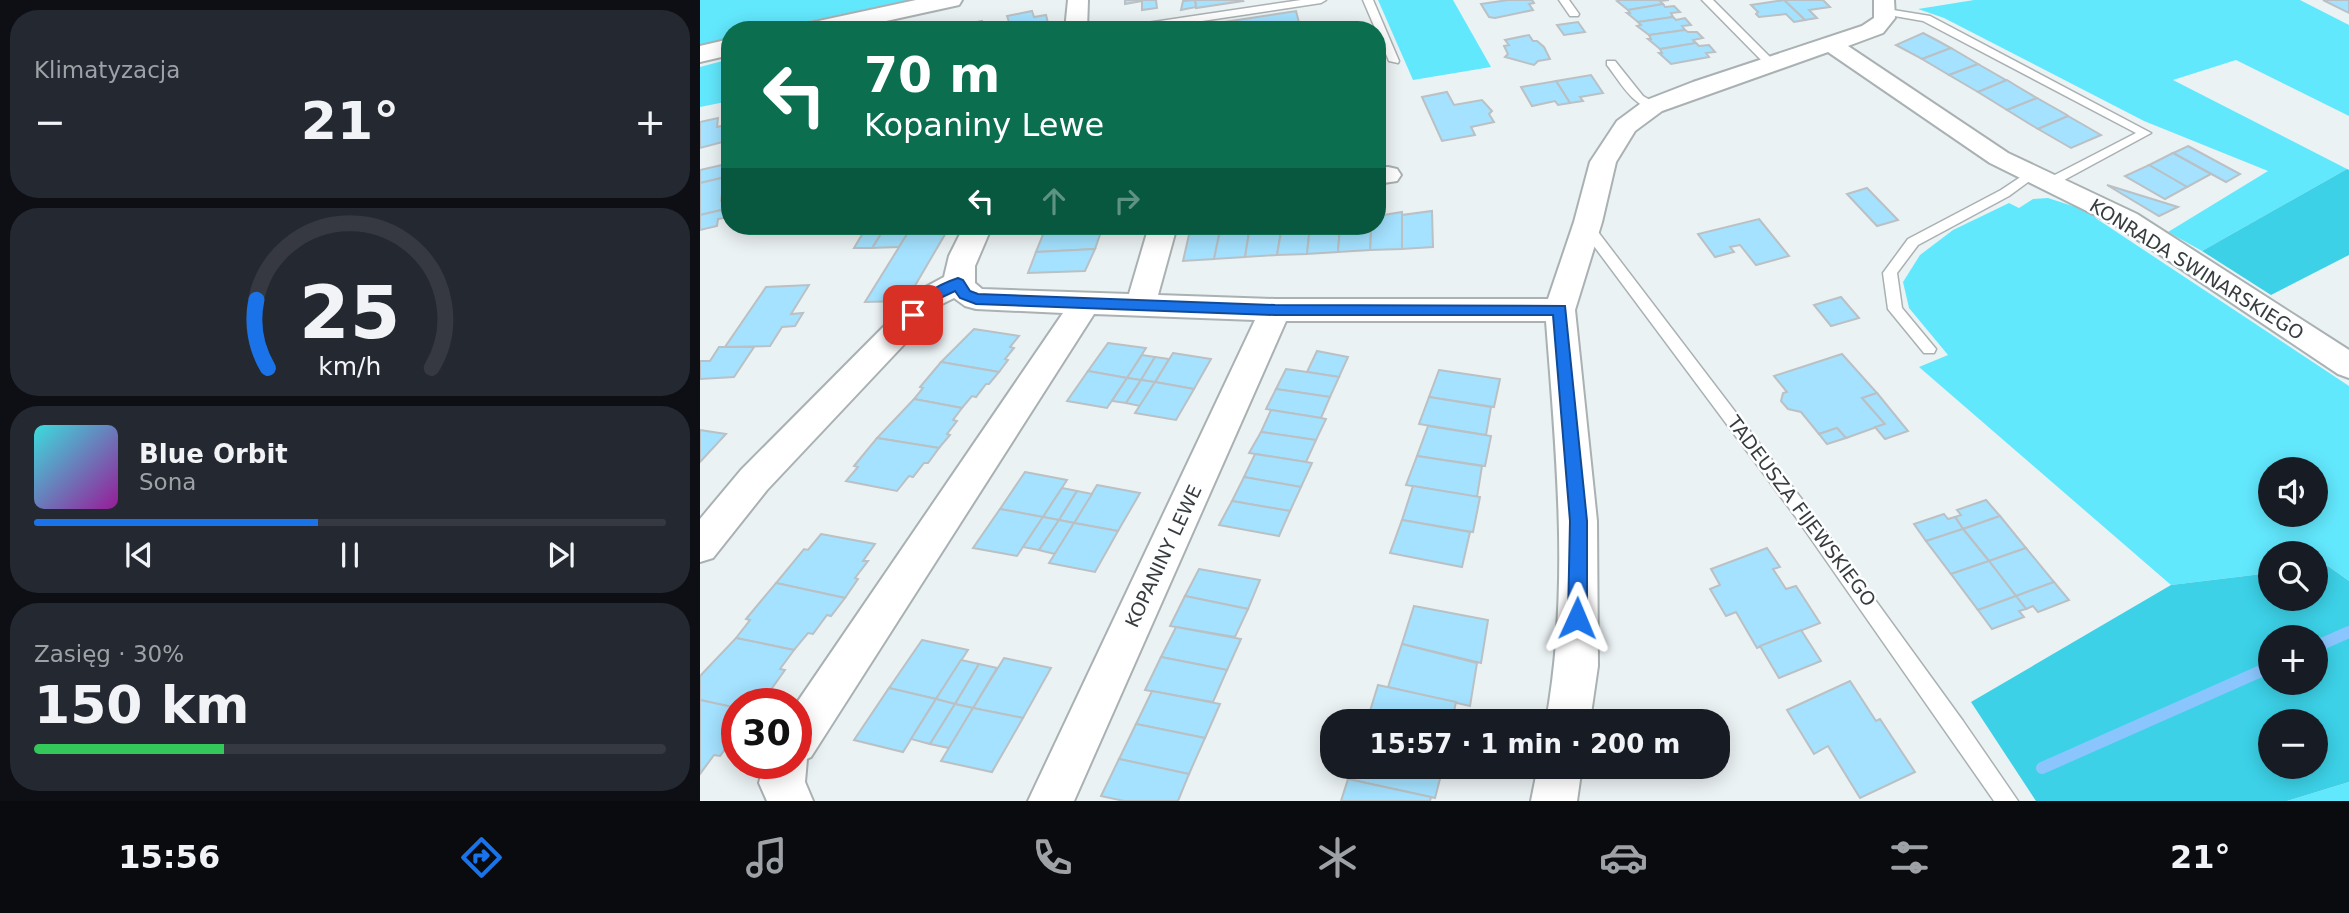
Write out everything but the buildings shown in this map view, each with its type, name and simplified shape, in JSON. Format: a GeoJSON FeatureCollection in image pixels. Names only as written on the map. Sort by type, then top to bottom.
{"type":"FeatureCollection","features":[{"type":"Feature","properties":{"kind":"street"},"geometry":{"type":"LineString","coordinates":[[851,21],[950,0]]}},
{"type":"Feature","properties":{"kind":"street"},"geometry":{"type":"LineString","coordinates":[[1077,21],[1078,0]]}},
{"type":"Feature","properties":{"kind":"street"},"geometry":{"type":"LineString","coordinates":[[1570,709],[1577,666],[1578,521],[1560,310],[1587,228],[1604,162],[1613,143],[1626,126],[1653,106],[1878,27],[1885,20],[1886,6]]}},
{"type":"Feature","properties":{"kind":"street","name":"KONRADA SWINARSKIEGO"},"geometry":{"type":"LineString","coordinates":[[1829,44],[1999,158],[2127,220],[2349,366]]}},
{"type":"Feature","properties":{"kind":"street"},"geometry":{"type":"LineString","coordinates":[[700,54],[721,49]]}},
{"type":"Feature","properties":{"kind":"street"},"geometry":{"type":"LineString","coordinates":[[974,235],[960,265],[958,283],[965,294],[976,299],[1275,310],[1560,310]]}},
{"type":"Feature","properties":{"kind":"street"},"geometry":{"type":"LineString","coordinates":[[1141,303],[1160,235]]}},
{"type":"Feature","properties":{"kind":"street"},"geometry":{"type":"LineString","coordinates":[[700,546],[754,480],[931,297],[958,283]]}},
{"type":"Feature","properties":{"kind":"street"},"geometry":{"type":"LineString","coordinates":[[812,718],[1086,302]]}},
{"type":"Feature","properties":{"kind":"street","name":"KOPANINY LEWE"},"geometry":{"type":"LineString","coordinates":[[1051,801],[1275,310]]}},
{"type":"Feature","properties":{"kind":"street"},"geometry":{"type":"LineString","coordinates":[[783,779],[790,801]]}},
{"type":"Feature","properties":{"kind":"street"},"geometry":{"type":"LineString","coordinates":[[1554,801],[1558,779]]}},
{"type":"Feature","properties":{"kind":"lane"},"geometry":{"type":"LineString","coordinates":[[1368,0],[1377,21]]}},
{"type":"Feature","properties":{"kind":"lane"},"geometry":{"type":"LineString","coordinates":[[1564,0],[1574,14]]}},
{"type":"Feature","properties":{"kind":"lane"},"geometry":{"type":"LineString","coordinates":[[1707,0],[1770,63]]}},
{"type":"Feature","properties":{"kind":"lane"},"geometry":{"type":"LineString","coordinates":[[1182,21],[1321,1]]}},
{"type":"Feature","properties":{"kind":"lane"},"geometry":{"type":"LineString","coordinates":[[1886,6],[1926,18],[2145,133],[2005,193],[1913,242],[1890,273],[1895,309],[1928,349]]}},
{"type":"Feature","properties":{"kind":"lane"},"geometry":{"type":"LineString","coordinates":[[1386,42],[1394,61]]}},
{"type":"Feature","properties":{"kind":"lane"},"geometry":{"type":"LineString","coordinates":[[1611,63],[1639,98],[1653,106]]}},
{"type":"Feature","properties":{"kind":"lane","name":"TADEUSZA FIJEWSKIEGO"},"geometry":{"type":"LineString","coordinates":[[1587,228],[1686,355],[1867,598],[2007,801]]}},
{"type":"Feature","properties":{"kind":"shaded area"},"geometry":{"type":"Polygon","coordinates":[[[700,0],[909,0],[810,21],[721,21],[721,41],[700,45],[700,0]]]}},
{"type":"Feature","properties":{"kind":"shaded area"},"geometry":{"type":"Polygon","coordinates":[[[1378,0],[1453,0],[1491,67],[1413,80],[1378,0]]]}},
{"type":"Feature","properties":{"kind":"shaded area"},"geometry":{"type":"Polygon","coordinates":[[[1974,0],[2300,0],[2349,25],[2349,116],[2236,60],[2173,80],[2347,169],[2202,251],[2168,232],[2268,171],[2144,121],[1944,18],[1918,9],[1974,0]]]}},
{"type":"Feature","properties":{"kind":"shaded area"},"geometry":{"type":"Polygon","coordinates":[[[721,61],[721,103],[700,107],[700,67],[721,61]]]}},
{"type":"Feature","properties":{"kind":"shaded area"},"geometry":{"type":"Polygon","coordinates":[[[2347,169],[2349,255],[2271,295],[2202,251],[2347,169]]]}},
{"type":"Feature","properties":{"kind":"shaded area"},"geometry":{"type":"Polygon","coordinates":[[[2048,198],[2082,209],[2349,386],[2349,581],[2328,566],[2328,541],[2258,541],[2258,574],[2171,585],[1919,367],[1948,355],[1909,308],[1903,282],[1920,255],[1953,230],[2009,203],[2019,208],[2033,199],[2048,198]]]}},
{"type":"Feature","properties":{"kind":"shaded area"},"geometry":{"type":"Polygon","coordinates":[[[2328,566],[2349,581],[2349,782],[2287,801],[2036,801],[1971,702],[2171,585],[2258,574],[2258,611],[2328,611],[2328,566]]]}},
{"type":"Feature","properties":{"kind":"shaded area"},"geometry":{"type":"Polygon","coordinates":[[[2349,782],[2349,801],[2287,801],[2349,782]]]}},
{"type":"Feature","properties":{"kind":"waterway"},"geometry":{"type":"LineString","coordinates":[[2328,641],[2349,632]]}},
{"type":"Feature","properties":{"kind":"waterway"},"geometry":{"type":"LineString","coordinates":[[2042,768],[2258,672]]}},
{"type":"Feature","properties":{"kind":"route"},"geometry":{"type":"LineString","coordinates":[[913,315],[931,297],[958,283],[965,294],[976,299],[1275,310],[1560,310],[1578,521],[1577,618]]}}]}
